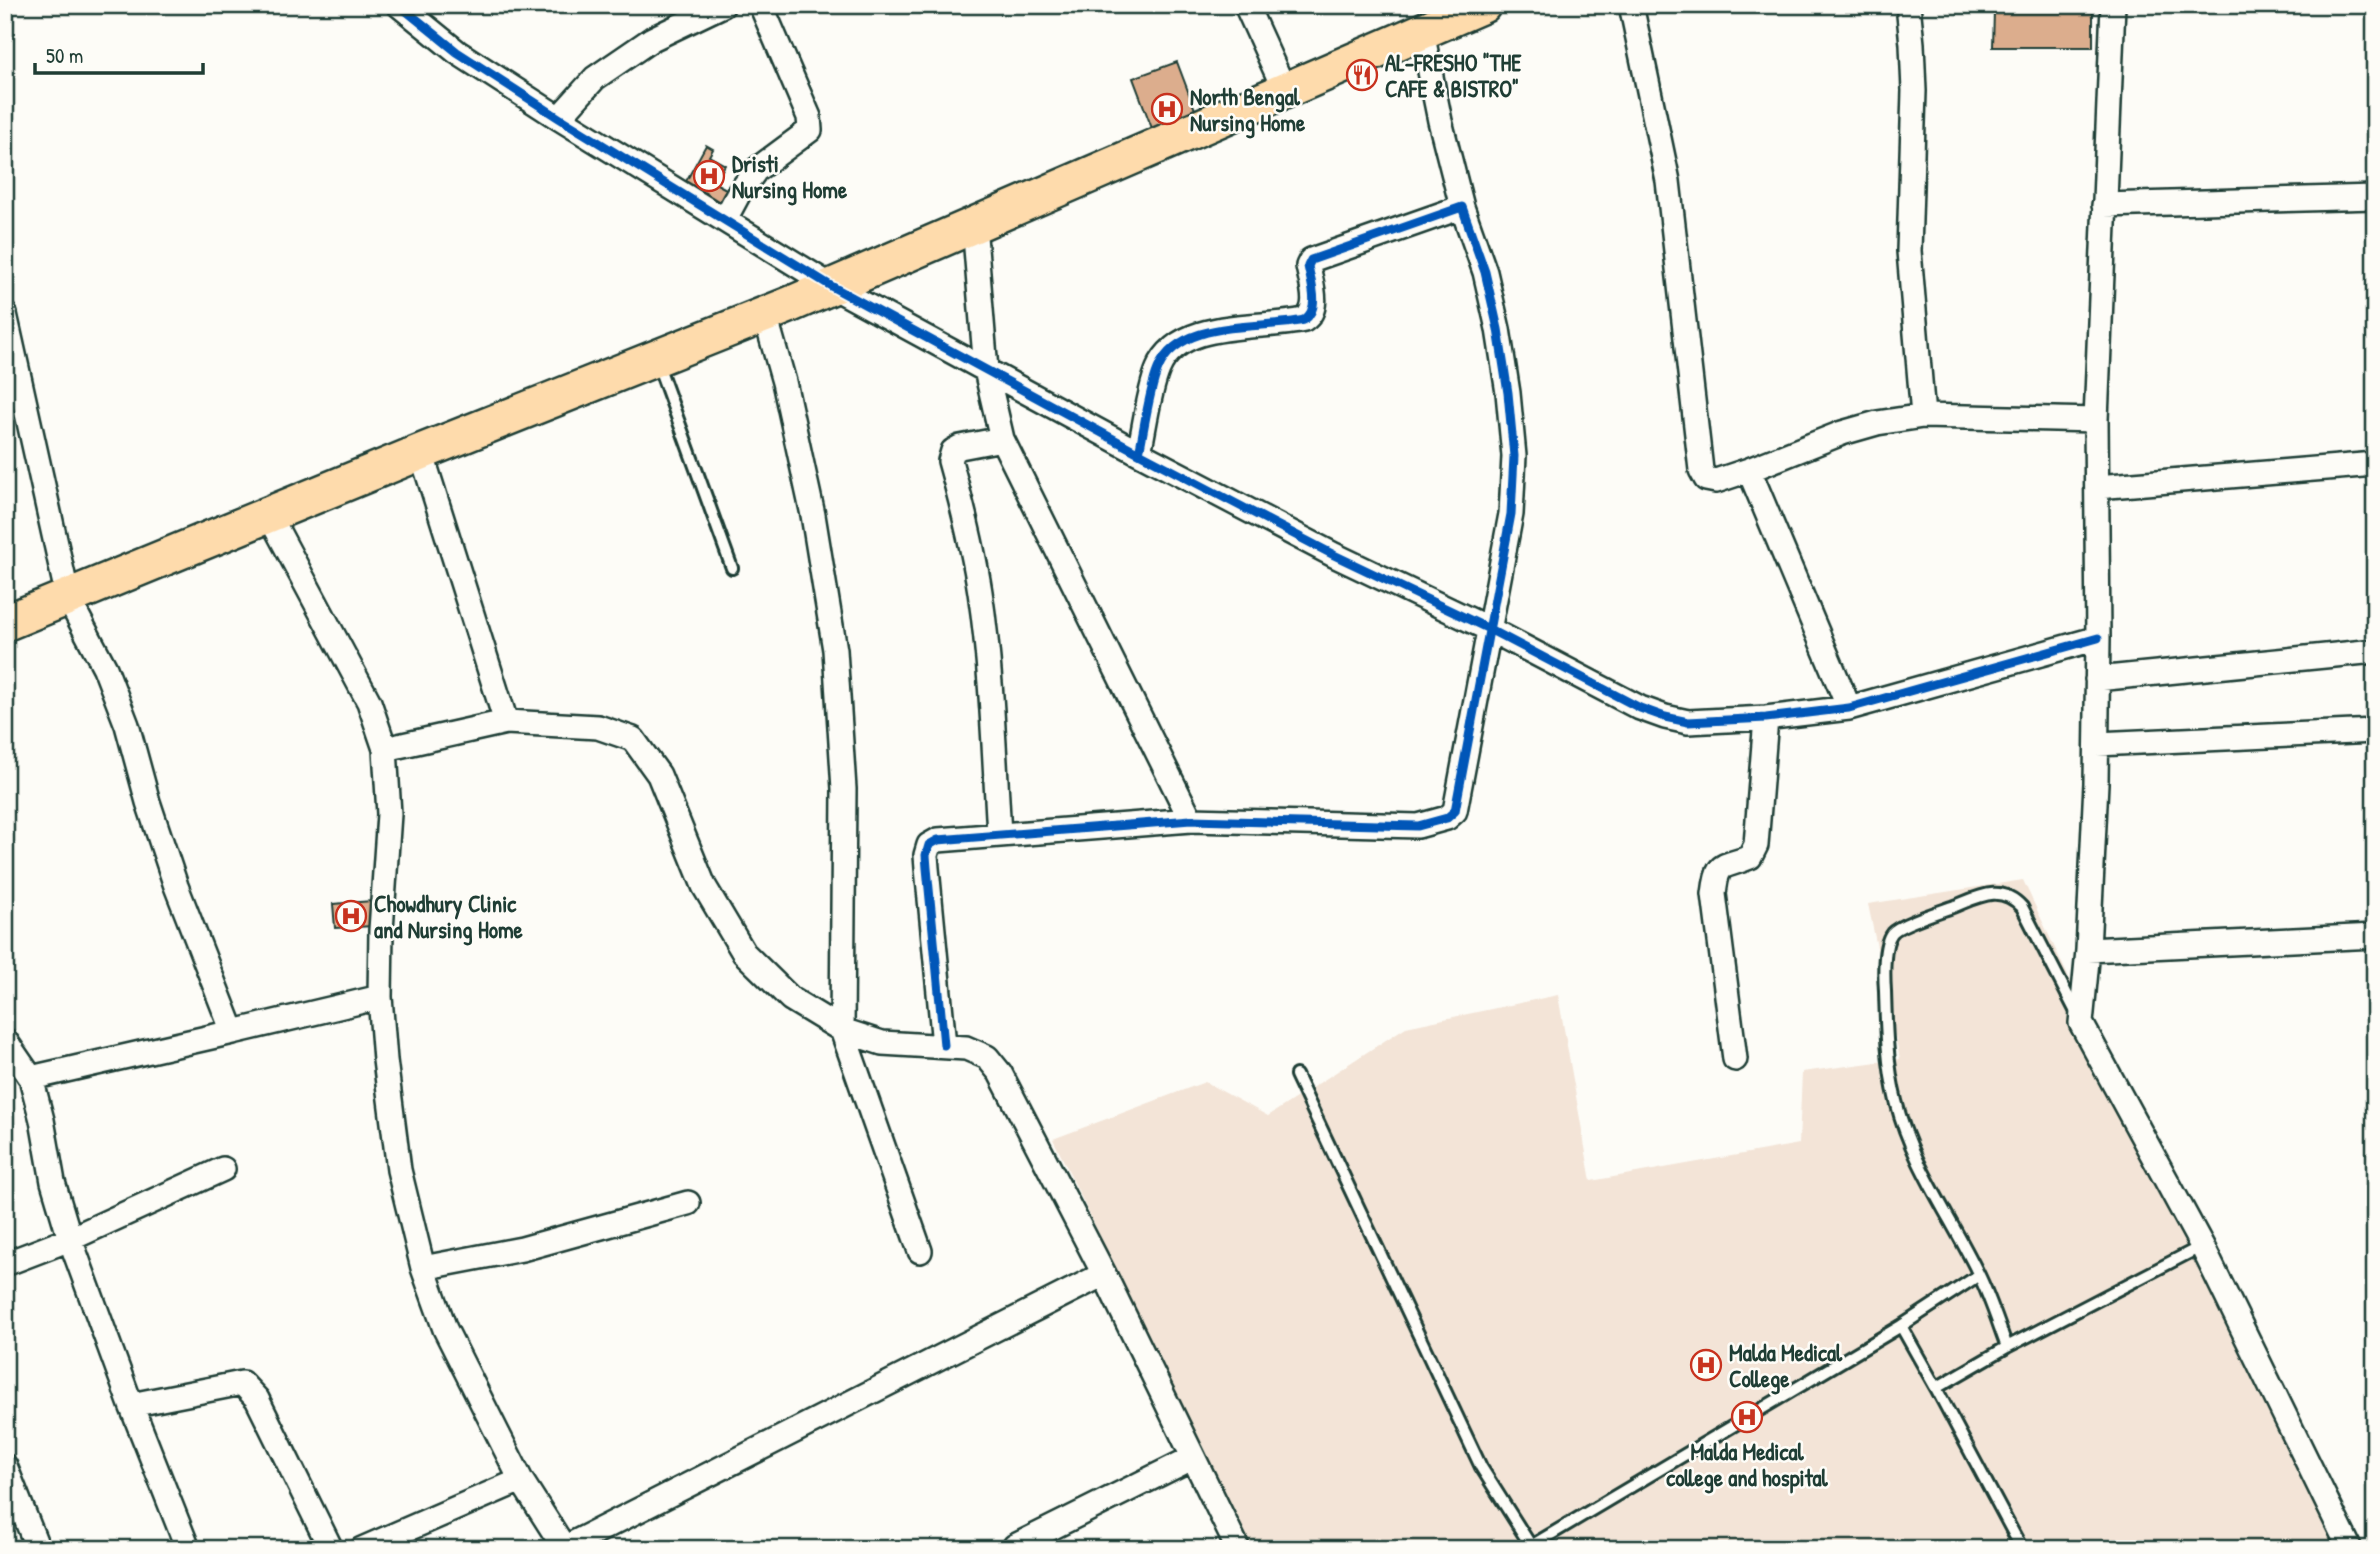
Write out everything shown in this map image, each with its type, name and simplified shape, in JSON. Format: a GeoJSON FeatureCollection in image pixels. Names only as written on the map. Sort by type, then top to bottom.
{"type":"FeatureCollection","features":[{"type":"Feature","properties":{"kind":"main road"},"geometry":{"type":"LineString","coordinates":[[5,623],[765,315],[1483,5]]}},
{"type":"Feature","properties":{"kind":"street"},"geometry":{"type":"LineString","coordinates":[[400,5],[457,52],[831,286],[1334,555],[1489,629],[1640,708],[1688,722],[1766,718],[1849,708],[2098,638]]}},
{"type":"Feature","properties":{"kind":"street"},"geometry":{"type":"LineString","coordinates":[[559,118],[595,78],[652,39],[723,5]]}},
{"type":"Feature","properties":{"kind":"street"},"geometry":{"type":"LineString","coordinates":[[725,219],[756,170],[810,130],[809,117],[761,5]]}},
{"type":"Feature","properties":{"kind":"street"},"geometry":{"type":"LineString","coordinates":[[1245,5],[1285,91]]}},
{"type":"Feature","properties":{"kind":"street"},"geometry":{"type":"LineString","coordinates":[[1631,5],[1668,181],[1701,470],[1706,479],[1716,481],[1749,470],[1842,433],[1877,423],[1923,415],[2096,420]]}},
{"type":"Feature","properties":{"kind":"street"},"geometry":{"type":"LineString","coordinates":[[1908,5],[1914,91],[1909,251],[1923,415]]}},
{"type":"Feature","properties":{"kind":"street"},"geometry":{"type":"LineString","coordinates":[[2113,5],[2096,420],[2097,744],[2088,950],[2081,1023],[2202,1246],[2350,1549]]}},
{"type":"Feature","properties":{"kind":"street"},"geometry":{"type":"LineString","coordinates":[[944,1045],[926,855],[929,845],[938,840],[1191,820],[1418,826],[1447,818],[1455,811],[1511,514],[1514,456],[1498,328],[1485,272],[1462,206],[1440,121],[1422,32]]}},
{"type":"Feature","properties":{"kind":"street"},"geometry":{"type":"LineString","coordinates":[[2104,205],[2375,197]]}},
{"type":"Feature","properties":{"kind":"street"},"geometry":{"type":"LineString","coordinates":[[1139,453],[1157,370],[1167,352],[1176,345],[1205,332],[1304,320],[1311,315],[1314,307],[1308,266],[1311,260],[1462,206]]}},
{"type":"Feature","properties":{"kind":"street"},"geometry":{"type":"LineString","coordinates":[[974,224],[986,370],[1002,439],[1191,820]]}},
{"type":"Feature","properties":{"kind":"street"},"geometry":{"type":"LineString","coordinates":[[5,314],[68,598],[105,668],[127,724],[148,802],[176,886],[233,1032]]}},
{"type":"Feature","properties":{"kind":"street"},"geometry":{"type":"LineString","coordinates":[[765,315],[784,382],[813,514],[835,650],[844,789],[842,1030],[920,1251]]}},
{"type":"Feature","properties":{"kind":"street"},"geometry":{"type":"LineString","coordinates":[[999,834],[988,659],[980,592],[967,524],[950,461],[953,451],[960,447],[1002,439]]}},
{"type":"Feature","properties":{"kind":"street"},"geometry":{"type":"LineString","coordinates":[[422,452],[506,722]]}},
{"type":"Feature","properties":{"kind":"street"},"geometry":{"type":"LineString","coordinates":[[2097,487],[2375,464]]}},
{"type":"Feature","properties":{"kind":"street"},"geometry":{"type":"LineString","coordinates":[[1749,470],[1849,708]]}},
{"type":"Feature","properties":{"kind":"street"},"geometry":{"type":"LineString","coordinates":[[270,515],[369,702],[385,749],[389,814],[381,930],[380,997],[399,1170],[423,1268],[445,1329],[521,1480],[564,1548],[1104,1274]]}},
{"type":"Feature","properties":{"kind":"street"},"geometry":{"type":"LineString","coordinates":[[2097,679],[2375,651]]}},
{"type":"Feature","properties":{"kind":"street"},"geometry":{"type":"LineString","coordinates":[[1735,1059],[1714,894],[1717,872],[1721,867],[1749,857],[1756,845],[1766,718]]}},
{"type":"Feature","properties":{"kind":"street"},"geometry":{"type":"LineString","coordinates":[[385,749],[506,722],[598,727],[633,739],[659,775],[704,886],[744,953],[791,999],[842,1030],[882,1043],[944,1045],[966,1048],[987,1057],[1000,1073],[1104,1274],[1238,1549]]}},
{"type":"Feature","properties":{"kind":"street"},"geometry":{"type":"LineString","coordinates":[[2097,744],[2375,731]]}},
{"type":"Feature","properties":{"kind":"street"},"geometry":{"type":"LineString","coordinates":[[2088,950],[2375,936]]}},
{"type":"Feature","properties":{"kind":"street"},"geometry":{"type":"LineString","coordinates":[[31,1077],[380,997]]}},
{"type":"Feature","properties":{"kind":"street"},"geometry":{"type":"LineString","coordinates":[[5,1040],[31,1077],[53,1182],[70,1239],[188,1549]]}},
{"type":"Feature","properties":{"kind":"street"},"geometry":{"type":"LineString","coordinates":[[5,1265],[70,1239],[223,1169]]}},
{"type":"Feature","properties":{"kind":"street"},"geometry":{"type":"LineString","coordinates":[[423,1268],[523,1249],[688,1203]]}},
{"type":"Feature","properties":{"kind":"street"},"geometry":{"type":"LineString","coordinates":[[131,1405],[242,1383],[257,1399],[331,1549]]}},
{"type":"Feature","properties":{"kind":"street"},"geometry":{"type":"LineString","coordinates":[[1014,1548],[1192,1458]]}},
{"type":"Feature","properties":{"kind":"street"},"geometry":{"type":"LineString","coordinates":[[5,1466],[38,1549]]}},
{"type":"Feature","properties":{"kind":"street"},"geometry":{"type":"LineString","coordinates":[[362,1549],[521,1480]]}},
{"type":"Feature","properties":{"kind":"lane"},"geometry":{"type":"LineString","coordinates":[[656,359],[732,568]]}},
{"type":"Feature","properties":{"kind":"lane"},"geometry":{"type":"LineString","coordinates":[[2007,1347],[1979,1275],[1913,1151],[1896,1103],[1886,1035],[1884,975],[1886,949],[1892,933],[1980,896],[2003,893],[2022,907],[2081,1023]]}},
{"type":"Feature","properties":{"kind":"lane"},"geometry":{"type":"LineString","coordinates":[[1296,1075],[1481,1467],[1529,1547],[1901,1326],[1979,1275]]}},
{"type":"Feature","properties":{"kind":"lane"},"geometry":{"type":"LineString","coordinates":[[1936,1388],[2007,1347],[2202,1246]]}},
{"type":"Feature","properties":{"kind":"lane"},"geometry":{"type":"LineString","coordinates":[[1901,1326],[2022,1549]]}},
{"type":"Feature","properties":{"kind":"shaded area","name":"Malda Medical College"},"geometry":{"type":"Polygon","coordinates":[[[2023,880],[2337,1549],[1252,1549],[1053,1139],[1205,1082],[1268,1116],[1406,1027],[1558,995],[1591,1181],[1799,1144],[1802,1072],[1900,1059],[1868,904],[2023,880]]]}},
{"type":"Feature","properties":{"kind":"building"},"geometry":{"type":"Polygon","coordinates":[[[1994,11],[2093,12],[2093,47],[1993,47],[1994,11]]]}},
{"type":"Feature","properties":{"kind":"building"},"geometry":{"type":"Polygon","coordinates":[[[1177,62],[1197,115],[1153,131],[1133,78],[1177,62]]]}},
{"type":"Feature","properties":{"kind":"building"},"geometry":{"type":"Polygon","coordinates":[[[706,145],[713,149],[709,156],[725,165],[715,183],[728,190],[719,205],[684,185],[706,145]]]}},
{"type":"Feature","properties":{"kind":"building"},"geometry":{"type":"Polygon","coordinates":[[[372,901],[374,926],[335,928],[333,904],[372,901]]]}},
{"type":"Feature","properties":{"kind":"cycle path"},"geometry":{"type":"LineString","coordinates":[[399,5],[457,52],[831,286],[1334,555],[1489,629],[1640,708],[1688,722],[1766,718],[1849,708],[2098,638]]}},
{"type":"Feature","properties":{"kind":"cycle path"},"geometry":{"type":"LineString","coordinates":[[944,1045],[926,855],[929,845],[938,840],[1191,820],[1418,826],[1447,818],[1455,811],[1511,514],[1514,456],[1498,329],[1485,272],[1462,207],[1311,260],[1308,266],[1314,303],[1304,320],[1222,329],[1183,341],[1168,353],[1158,369],[1149,399],[1139,453]]}},
{"type":"Feature","properties":{"kind":"place","name":"AL-FRESHO \"THE CAFE & BISTRO\""},"geometry":{"type":"Point","coordinates":[1362,75]}},
{"type":"Feature","properties":{"kind":"place","name":"North Bengal Nursing Home"},"geometry":{"type":"Point","coordinates":[1167,109]}},
{"type":"Feature","properties":{"kind":"place","name":"Dristi Nursing Home"},"geometry":{"type":"Point","coordinates":[709,176]}},
{"type":"Feature","properties":{"kind":"place","name":"Chowdhury Clinic and Nursing Home"},"geometry":{"type":"Point","coordinates":[351,916]}},
{"type":"Feature","properties":{"kind":"place","name":"Malda Medical College"},"geometry":{"type":"Point","coordinates":[1706,1365]}},
{"type":"Feature","properties":{"kind":"place","name":"Malda Medical college and hospital"},"geometry":{"type":"Point","coordinates":[1747,1417]}}]}
